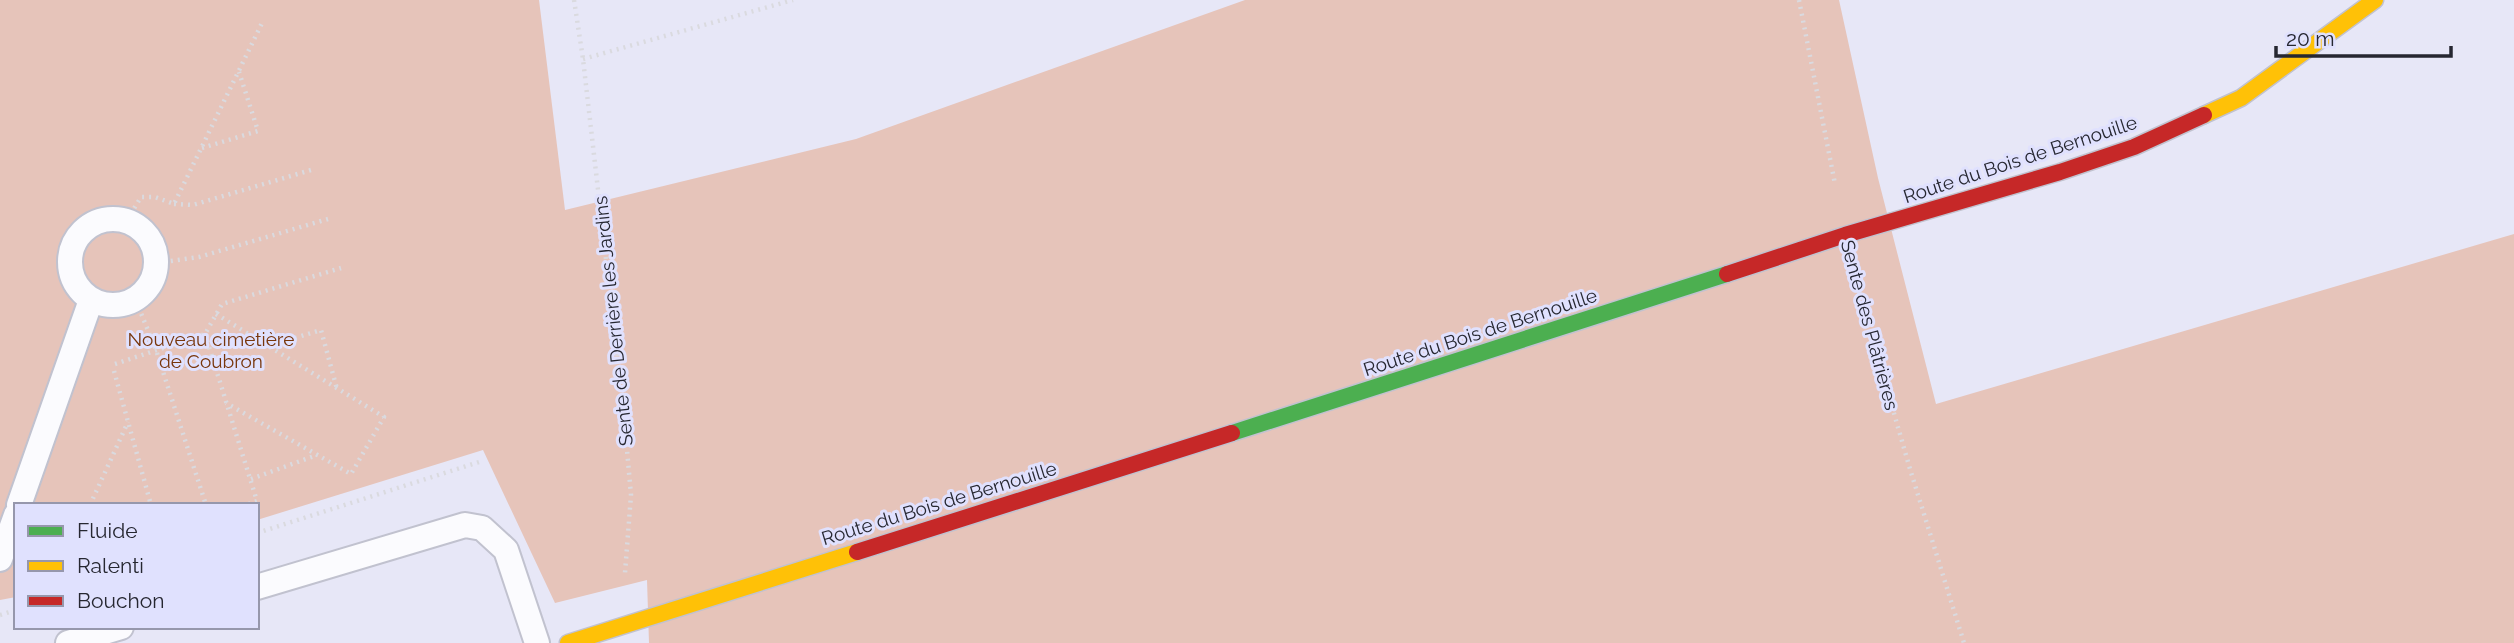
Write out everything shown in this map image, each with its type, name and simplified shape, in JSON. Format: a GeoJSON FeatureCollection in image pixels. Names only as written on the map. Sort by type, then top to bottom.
{"type":"FeatureCollection","features":[{"type":"Feature","properties":{"kind":"street","name":"Route du Bois de Bernouille"},"geometry":{"type":"LineString","coordinates":[[568,643],[1360,393],[1846,235],[2060,172],[2134,147],[2241,97],[2343,26],[2375,0]]}},
{"type":"Feature","properties":{"kind":"lane"},"geometry":{"type":"LineString","coordinates":[[113,219],[127,220],[149,237],[155,249],[156,263],[154,278],[146,290],[135,300],[113,306],[91,300],[80,291],[72,279],[69,265],[76,238],[99,221],[113,219]]}},
{"type":"Feature","properties":{"kind":"lane"},"geometry":{"type":"LineString","coordinates":[[20,503],[91,300]]}},
{"type":"Feature","properties":{"kind":"lane"},"geometry":{"type":"LineString","coordinates":[[0,559],[14,520]]}},
{"type":"Feature","properties":{"kind":"lane"},"geometry":{"type":"LineString","coordinates":[[259,586],[465,525],[482,528],[506,550],[537,643]]}},
{"type":"Feature","properties":{"kind":"lane"},"geometry":{"type":"LineString","coordinates":[[68,643],[114,629]]}},
{"type":"Feature","properties":{"kind":"path","name":"Sente de Derrière les Jardins"},"geometry":{"type":"LineString","coordinates":[[574,0],[583,58],[631,495],[619,625]]}},
{"type":"Feature","properties":{"kind":"path"},"geometry":{"type":"LineString","coordinates":[[583,58],[793,0]]}},
{"type":"Feature","properties":{"kind":"path","name":"Sente des Plâtrières"},"geometry":{"type":"LineString","coordinates":[[1798,0],[1860,300],[1964,643]]}},
{"type":"Feature","properties":{"kind":"path"},"geometry":{"type":"LineString","coordinates":[[174,204],[263,21]]}},
{"type":"Feature","properties":{"kind":"path"},"geometry":{"type":"LineString","coordinates":[[202,148],[258,131],[239,72]]}},
{"type":"Feature","properties":{"kind":"path"},"geometry":{"type":"LineString","coordinates":[[127,220],[141,197],[155,197],[174,204],[193,205],[311,170]]}},
{"type":"Feature","properties":{"kind":"path"},"geometry":{"type":"LineString","coordinates":[[156,263],[199,257],[328,219]]}},
{"type":"Feature","properties":{"kind":"path"},"geometry":{"type":"LineString","coordinates":[[150,503],[113,365],[205,334],[222,304],[341,268]]}},
{"type":"Feature","properties":{"kind":"path"},"geometry":{"type":"LineString","coordinates":[[135,300],[156,350],[205,503]]}},
{"type":"Feature","properties":{"kind":"path"},"geometry":{"type":"LineString","coordinates":[[216,314],[384,417],[351,474],[226,403]]}},
{"type":"Feature","properties":{"kind":"path"},"geometry":{"type":"LineString","coordinates":[[268,346],[321,330],[337,389]]}},
{"type":"Feature","properties":{"kind":"path"},"geometry":{"type":"LineString","coordinates":[[205,334],[251,479],[257,501],[252,503]]}},
{"type":"Feature","properties":{"kind":"path"},"geometry":{"type":"LineString","coordinates":[[91,503],[128,421]]}},
{"type":"Feature","properties":{"kind":"path"},"geometry":{"type":"LineString","coordinates":[[251,479],[318,455]]}},
{"type":"Feature","properties":{"kind":"path"},"geometry":{"type":"LineString","coordinates":[[259,532],[479,461]]}},
{"type":"Feature","properties":{"kind":"green space","name":"Nouveau cimetière de Coubron"},"geometry":{"type":"Polygon","coordinates":[[[0,0],[539,0],[565,210],[856,139],[1245,0],[1839,0],[1878,178],[1936,404],[2514,234],[2514,643],[649,643],[647,580],[555,603],[483,450],[259,519],[259,503],[14,503],[14,597],[0,600],[0,0]]]}},
{"type":"Feature","properties":{"kind":"traffic: fast"},"geometry":{"type":"LineString","coordinates":[[1232,433],[1727,274]]}},
{"type":"Feature","properties":{"kind":"traffic: slow"},"geometry":{"type":"LineString","coordinates":[[2204,115],[2241,98],[2375,0]]}},
{"type":"Feature","properties":{"kind":"traffic: slow"},"geometry":{"type":"LineString","coordinates":[[568,643],[857,552]]}},
{"type":"Feature","properties":{"kind":"traffic: jam"},"geometry":{"type":"LineString","coordinates":[[1727,274],[1845,235],[2060,172],[2134,147],[2204,115]]}},
{"type":"Feature","properties":{"kind":"traffic: jam"},"geometry":{"type":"LineString","coordinates":[[857,552],[1232,433]]}}]}
